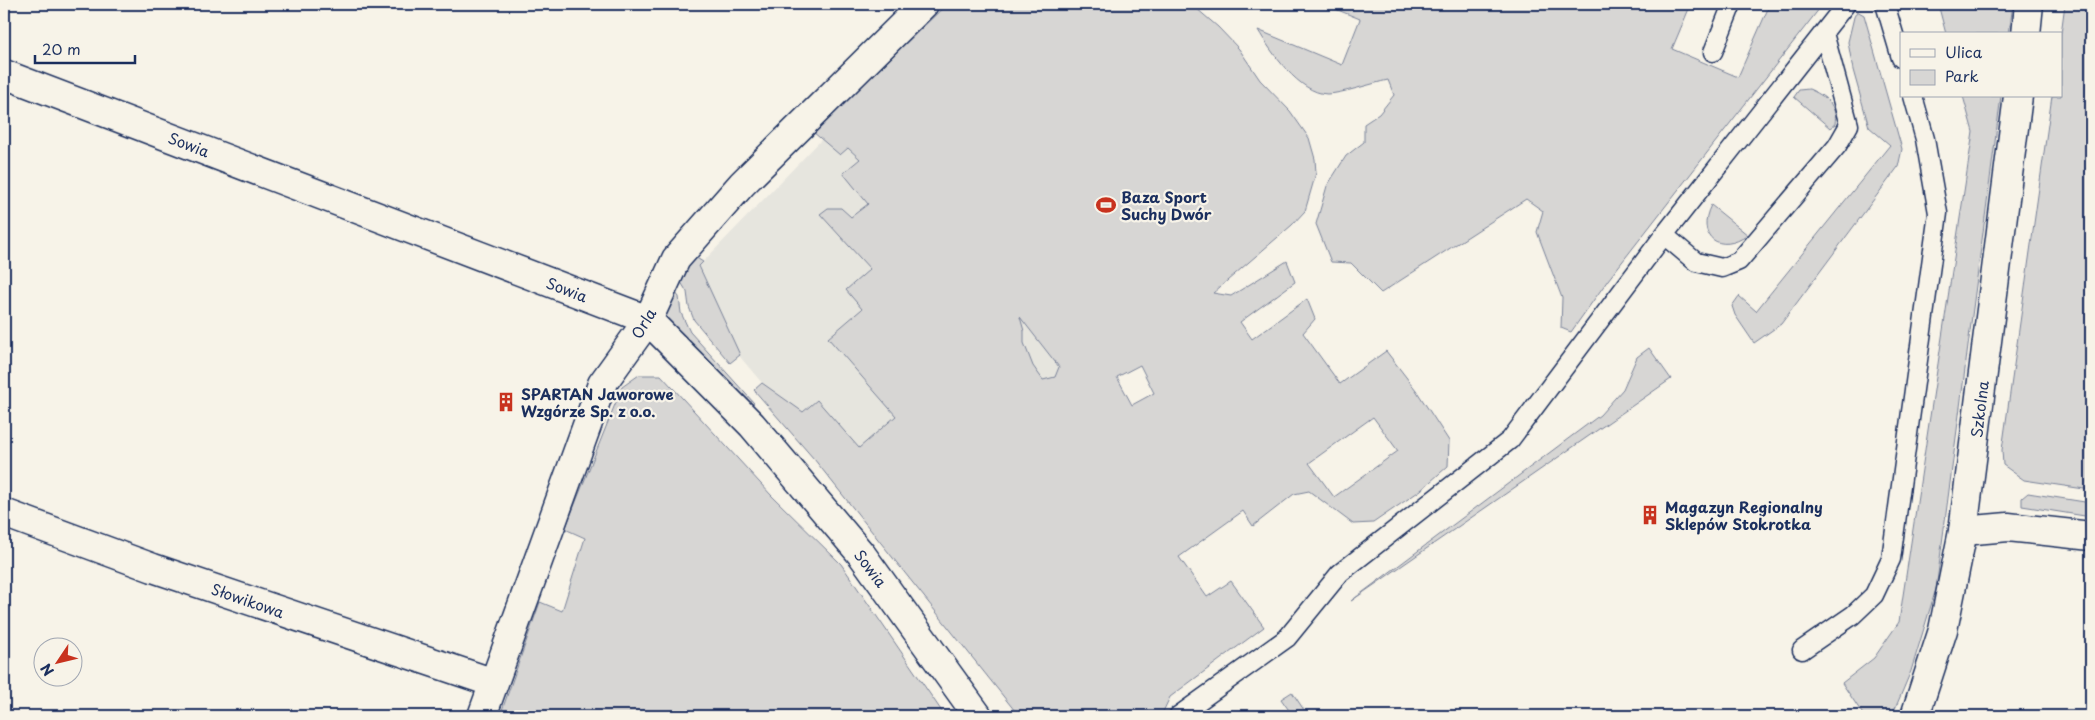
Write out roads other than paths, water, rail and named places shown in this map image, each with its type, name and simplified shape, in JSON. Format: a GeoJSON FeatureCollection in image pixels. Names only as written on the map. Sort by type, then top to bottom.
{"type":"FeatureCollection","features":[{"type":"Feature","properties":{"kind":"street"},"geometry":{"type":"LineString","coordinates":[[2026,32],[2029,4]]}},
{"type":"Feature","properties":{"kind":"street","name":"Orla"},"geometry":{"type":"LineString","coordinates":[[482,716],[602,384],[648,320],[676,258],[742,184],[916,5]]}},
{"type":"Feature","properties":{"kind":"street","name":"Sowia"},"geometry":{"type":"LineString","coordinates":[[4,74],[648,320],[752,425],[862,555],[978,716]]}},
{"type":"Feature","properties":{"kind":"street","name":"Szkolna"},"geometry":{"type":"LineString","coordinates":[[1915,716],[1943,630],[1963,531],[2018,98]]}},
{"type":"Feature","properties":{"kind":"street","name":"Słowikowa"},"geometry":{"type":"LineString","coordinates":[[4,513],[153,568],[494,683]]}},
{"type":"Feature","properties":{"kind":"street"},"geometry":{"type":"LineString","coordinates":[[1963,531],[2008,528],[2091,536]]}},
{"type":"Feature","properties":{"kind":"lane"},"geometry":{"type":"LineString","coordinates":[[1712,52],[1732,4]]}},
{"type":"Feature","properties":{"kind":"lane"},"geometry":{"type":"LineString","coordinates":[[1178,716],[1287,638],[1340,573],[1510,440],[1664,235],[1846,4]]}},
{"type":"Feature","properties":{"kind":"lane"},"geometry":{"type":"LineString","coordinates":[[1885,4],[1900,55]]}},
{"type":"Feature","properties":{"kind":"lane"},"geometry":{"type":"LineString","coordinates":[[1664,235],[1696,262],[1722,268],[1739,261],[1837,146],[1849,125],[1824,33]]}},
{"type":"Feature","properties":{"kind":"lane"},"geometry":{"type":"LineString","coordinates":[[1802,650],[1853,615],[1874,595],[1891,559],[1938,213],[1925,139],[1914,98]]}},
{"type":"Feature","properties":{"kind":"place","name":"Baza Sport Suchy Dwór"},"geometry":{"type":"Point","coordinates":[1106,205]}},
{"type":"Feature","properties":{"kind":"place","name":"SPARTAN Jaworowe Wzgórze Sp. z o.o."},"geometry":{"type":"Point","coordinates":[506,402]}},
{"type":"Feature","properties":{"kind":"place","name":"Magazyn Regionalny Sklepów Stokrotka"},"geometry":{"type":"Point","coordinates":[1650,515]}}]}
